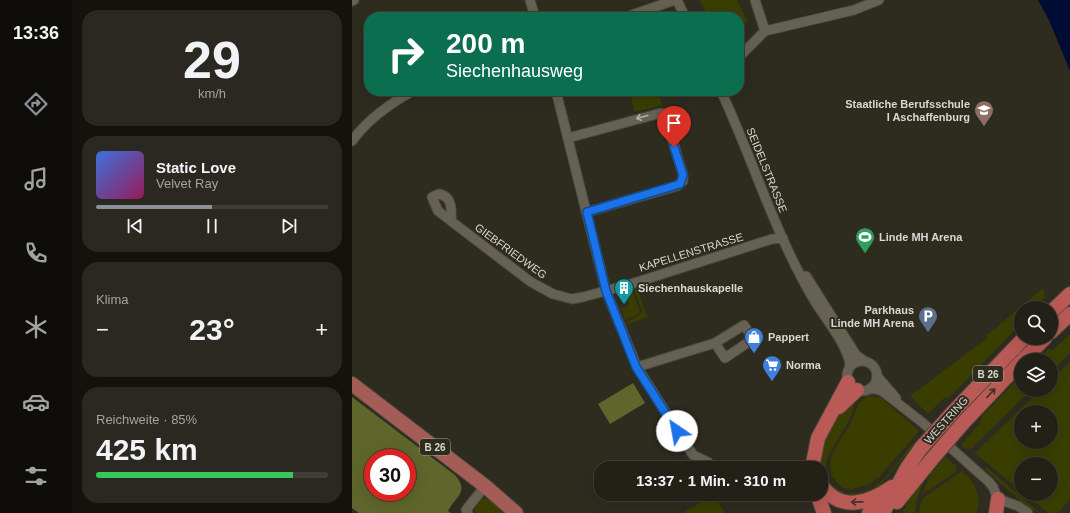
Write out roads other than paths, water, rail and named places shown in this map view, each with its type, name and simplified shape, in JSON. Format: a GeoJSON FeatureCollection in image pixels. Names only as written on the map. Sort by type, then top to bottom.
{"type":"FeatureCollection","features":[{"type":"Feature","properties":{"kind":"highway"},"geometry":{"type":"LineString","coordinates":[[1058,305],[1070,294]]}},
{"type":"Feature","properties":{"kind":"highway"},"geometry":{"type":"LineString","coordinates":[[1058,325],[1070,314]]}},
{"type":"Feature","properties":{"kind":"highway","name":"WESTRING"},"geometry":{"type":"LineString","coordinates":[[889,511],[903,476],[920,448],[1017,345]]}},
{"type":"Feature","properties":{"kind":"highway","name":"WESTRING"},"geometry":{"type":"LineString","coordinates":[[1030,353],[1038,345]]}},
{"type":"Feature","properties":{"kind":"highway","name":"WESTRING"},"geometry":{"type":"LineString","coordinates":[[889,511],[964,422],[1014,369]]}},
{"type":"Feature","properties":{"kind":"highway"},"geometry":{"type":"LineString","coordinates":[[813,461],[816,443],[826,420],[858,387]]}},
{"type":"Feature","properties":{"kind":"highway","name":"B 26"},"geometry":{"type":"LineString","coordinates":[[892,488],[903,476]]}},
{"type":"Feature","properties":{"kind":"highway"},"geometry":{"type":"LineString","coordinates":[[828,491],[844,501],[852,502],[869,501],[892,488]]}},
{"type":"Feature","properties":{"kind":"highway"},"geometry":{"type":"LineString","coordinates":[[870,513],[892,488]]}},
{"type":"Feature","properties":{"kind":"highway"},"geometry":{"type":"LineString","coordinates":[[820,501],[824,513]]}},
{"type":"Feature","properties":{"kind":"main road","name":"B 26"},"geometry":{"type":"LineString","coordinates":[[352,384],[485,486],[516,513]]}},
{"type":"Feature","properties":{"kind":"street"},"geometry":{"type":"LineString","coordinates":[[530,0],[534,12]]}},
{"type":"Feature","properties":{"kind":"street"},"geometry":{"type":"LineString","coordinates":[[641,12],[676,0],[682,12]]}},
{"type":"Feature","properties":{"kind":"street"},"geometry":{"type":"LineString","coordinates":[[755,0],[765,31]]}},
{"type":"Feature","properties":{"kind":"street"},"geometry":{"type":"LineString","coordinates":[[744,52],[765,31],[854,10],[878,0]]}},
{"type":"Feature","properties":{"kind":"street"},"geometry":{"type":"LineString","coordinates":[[353,139],[375,116],[393,102],[404,96]]}},
{"type":"Feature","properties":{"kind":"street"},"geometry":{"type":"LineString","coordinates":[[557,96],[606,291],[636,367],[693,455],[706,461]]}},
{"type":"Feature","properties":{"kind":"street","name":"SEIDELSTRASSE"},"geometry":{"type":"LineString","coordinates":[[723,96],[783,238],[809,291],[842,346],[849,360],[850,366]]}},
{"type":"Feature","properties":{"kind":"street"},"geometry":{"type":"LineString","coordinates":[[568,138],[661,113],[666,118],[683,175],[683,181],[676,186],[587,212]]}},
{"type":"Feature","properties":{"kind":"street","name":"GIEBFRIEDWEG"},"geometry":{"type":"LineString","coordinates":[[451,221],[531,282],[553,294],[572,299],[606,291]]}},
{"type":"Feature","properties":{"kind":"street","name":"KAPELLENSTRASSE"},"geometry":{"type":"LineString","coordinates":[[606,291],[772,239],[783,238]]}},
{"type":"Feature","properties":{"kind":"street","name":"SEIDELSTRASSE"},"geometry":{"type":"LineString","coordinates":[[792,257],[814,287],[856,355],[862,360]]}},
{"type":"Feature","properties":{"kind":"street"},"geometry":{"type":"LineString","coordinates":[[636,367],[715,344]]}},
{"type":"Feature","properties":{"kind":"street"},"geometry":{"type":"LineString","coordinates":[[858,387],[876,383],[877,376],[874,366],[862,360],[855,362],[850,366],[846,374],[858,387],[882,391],[901,406],[989,482],[993,487],[997,506],[1018,506],[1028,513]]}},
{"type":"Feature","properties":{"kind":"street"},"geometry":{"type":"LineString","coordinates":[[877,376],[895,395],[901,406]]}},
{"type":"Feature","properties":{"kind":"street"},"geometry":{"type":"LineString","coordinates":[[468,513],[466,510],[485,486]]}},
{"type":"Feature","properties":{"kind":"water"},"geometry":{"type":"Polygon","coordinates":[[[1038,0],[1070,0],[1070,71],[1049,20],[1038,0]]]}},
{"type":"Feature","properties":{"kind":"place","name":"Staatliche Berufsschule I Aschaffenburg"},"geometry":{"type":"Point","coordinates":[984,127]}},
{"type":"Feature","properties":{"kind":"place","name":"Linde MH Arena"},"geometry":{"type":"Point","coordinates":[865,254]}},
{"type":"Feature","properties":{"kind":"place","name":"Siechenhauskapelle"},"geometry":{"type":"Point","coordinates":[624,305]}},
{"type":"Feature","properties":{"kind":"place","name":"Parkhaus Linde MH Arena"},"geometry":{"type":"Point","coordinates":[928,333]}},
{"type":"Feature","properties":{"kind":"place","name":"Pappert"},"geometry":{"type":"Point","coordinates":[754,354]}},
{"type":"Feature","properties":{"kind":"place","name":"Norma"},"geometry":{"type":"Point","coordinates":[772,382]}}]}
